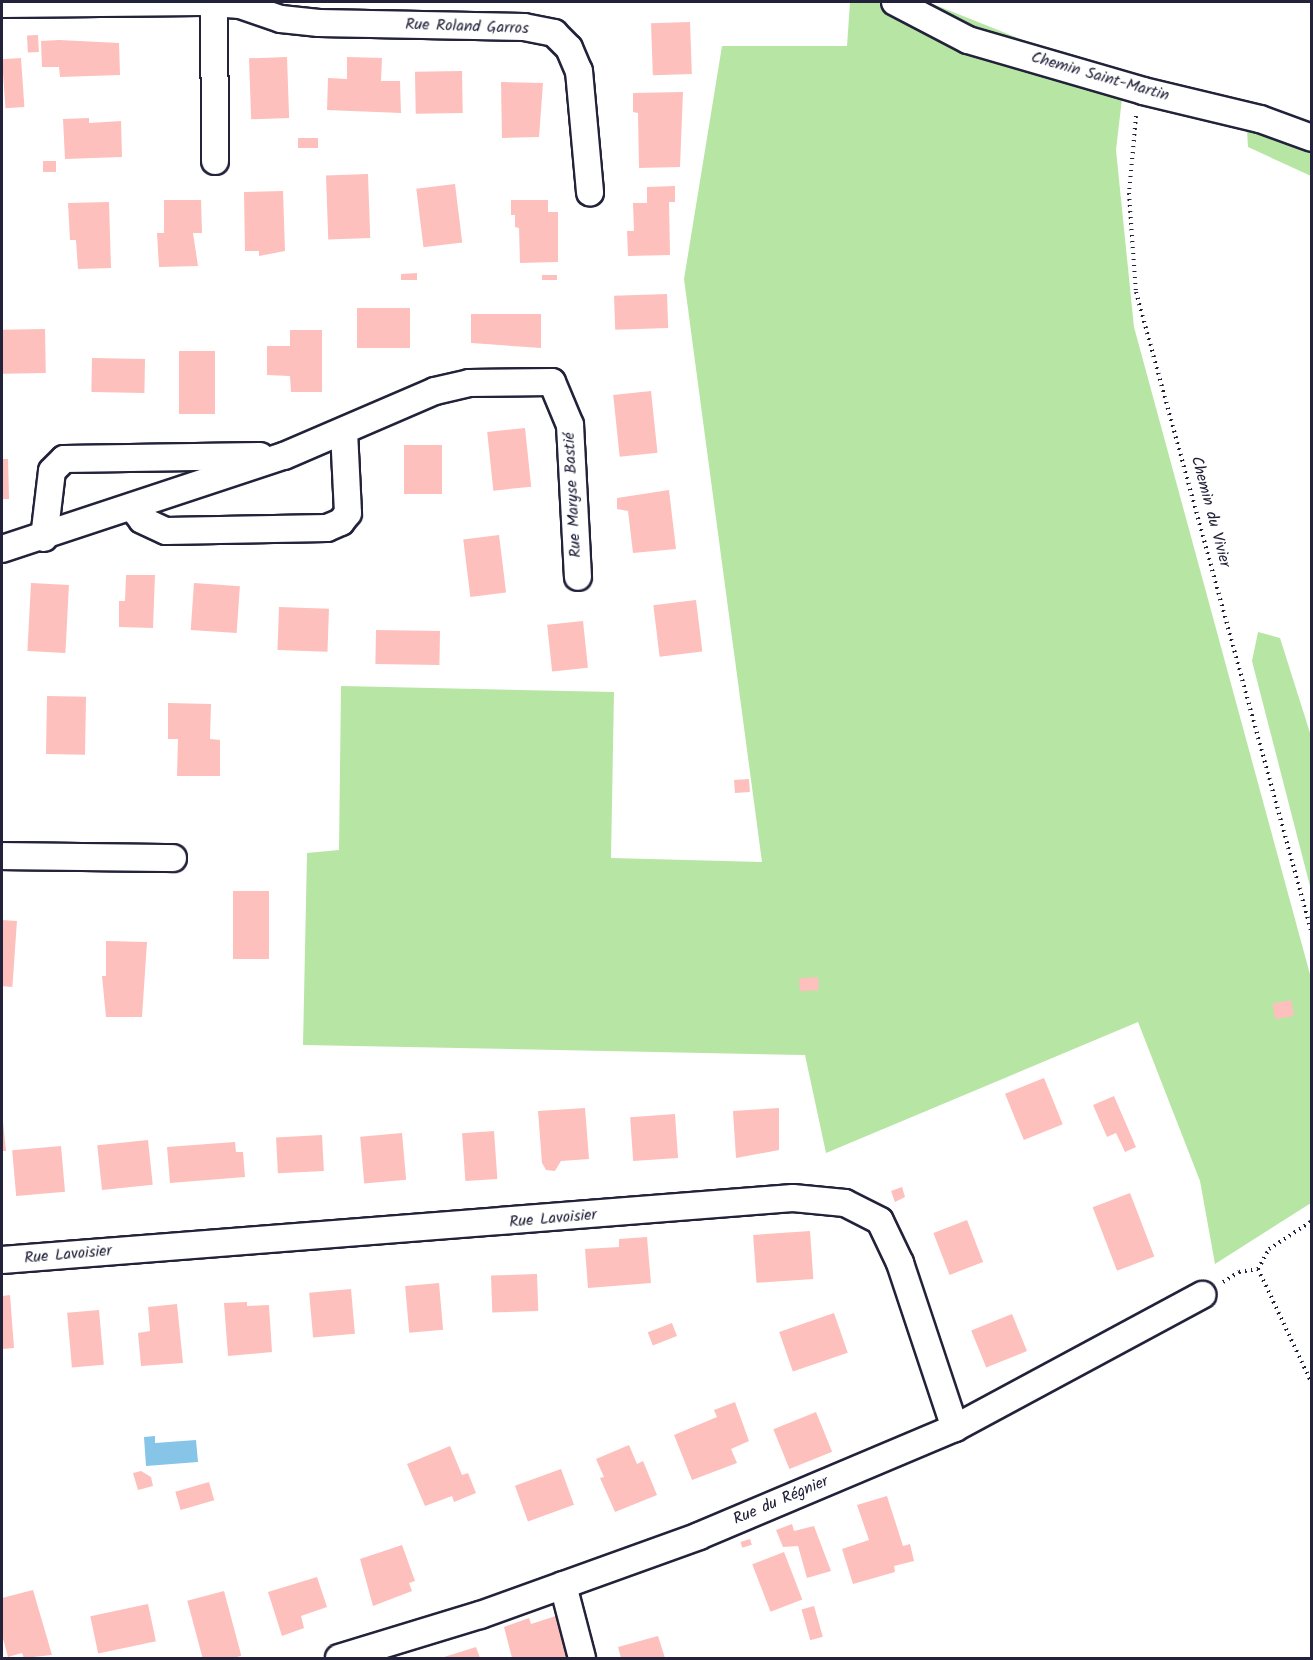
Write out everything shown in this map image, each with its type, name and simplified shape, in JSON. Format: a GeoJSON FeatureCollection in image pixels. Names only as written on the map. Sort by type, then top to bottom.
{"type":"FeatureCollection","features":[{"type":"Feature","properties":{"kind":"street","name":"Rue Roland Garros"},"geometry":{"type":"LineString","coordinates":[[2,4],[214,2],[240,5],[281,19],[319,23],[524,27],[554,33],[569,48],[579,70],[590,193]]}},
{"type":"Feature","properties":{"kind":"street"},"geometry":{"type":"LineString","coordinates":[[214,2],[215,161]]}},
{"type":"Feature","properties":{"kind":"street","name":"Chemin Saint-Martin"},"geometry":{"type":"LineString","coordinates":[[895,2],[968,40],[1143,90],[1260,118],[1311,138]]}},
{"type":"Feature","properties":{"kind":"street","name":"Rue Maryse Bastié"},"geometry":{"type":"LineString","coordinates":[[2,549],[284,456],[345,432],[435,391],[469,383],[552,382],[570,425],[578,577]]}},
{"type":"Feature","properties":{"kind":"street"},"geometry":{"type":"LineString","coordinates":[[132,507],[142,520],[166,531],[327,528],[341,522],[348,513],[345,432]]}},
{"type":"Feature","properties":{"kind":"street","name":"Rue Maryse Bastié"},"geometry":{"type":"LineString","coordinates":[[44,537],[52,471],[64,459],[284,456]]}},
{"type":"Feature","properties":{"kind":"street"},"geometry":{"type":"LineString","coordinates":[[2,856],[174,858]]}},
{"type":"Feature","properties":{"kind":"street","name":"Rue Lavoisier"},"geometry":{"type":"LineString","coordinates":[[2,1260],[793,1198],[845,1203],[880,1221],[900,1263],[955,1428]]}},
{"type":"Feature","properties":{"kind":"street","name":"Rue du Régnier"},"geometry":{"type":"LineString","coordinates":[[339,1659],[563,1585],[699,1536],[955,1428],[1202,1295]]}},
{"type":"Feature","properties":{"kind":"street"},"geometry":{"type":"LineString","coordinates":[[563,1585],[582,1659]]}},
{"type":"Feature","properties":{"kind":"path","name":"Chemin du Vivier"},"geometry":{"type":"LineString","coordinates":[[1143,90],[1136,115],[1129,193],[1137,292],[1311,934]]}},
{"type":"Feature","properties":{"kind":"path"},"geometry":{"type":"LineString","coordinates":[[1258,1269],[1269,1249],[1311,1221]]}},
{"type":"Feature","properties":{"kind":"path"},"geometry":{"type":"LineString","coordinates":[[1202,1295],[1239,1272],[1258,1269]]}},
{"type":"Feature","properties":{"kind":"path"},"geometry":{"type":"LineString","coordinates":[[1258,1269],[1311,1384]]}},
{"type":"Feature","properties":{"kind":"green space"},"geometry":{"type":"Polygon","coordinates":[[[850,2],[928,2],[1038,46],[1125,73],[1116,150],[1134,327],[1311,978],[1311,1203],[1215,1264],[1200,1181],[1138,1022],[826,1153],[805,1055],[303,1045],[307,853],[339,850],[341,686],[614,692],[611,858],[762,862],[684,279],[722,46],[847,46],[850,2]]]}},
{"type":"Feature","properties":{"kind":"green space"},"geometry":{"type":"Polygon","coordinates":[[[1247,130],[1311,153],[1311,176],[1248,147],[1247,130]]]}},
{"type":"Feature","properties":{"kind":"green space"},"geometry":{"type":"Polygon","coordinates":[[[1258,632],[1280,638],[1311,736],[1311,890],[1252,661],[1258,632]]]}},
{"type":"Feature","properties":{"kind":"water"},"geometry":{"type":"Polygon","coordinates":[[[155,1436],[155,1443],[196,1440],[198,1462],[146,1466],[144,1437],[155,1436]]]}},
{"type":"Feature","properties":{"kind":"building"},"geometry":{"type":"Polygon","coordinates":[[[690,22],[692,74],[653,75],[651,23],[690,22]]]}},
{"type":"Feature","properties":{"kind":"building"},"geometry":{"type":"Polygon","coordinates":[[[38,35],[39,52],[28,53],[27,36],[38,35]]]}},
{"type":"Feature","properties":{"kind":"building"},"geometry":{"type":"Polygon","coordinates":[[[41,41],[119,43],[120,75],[60,77],[59,67],[42,67],[41,41]]]}},
{"type":"Feature","properties":{"kind":"building"},"geometry":{"type":"Polygon","coordinates":[[[287,57],[289,118],[251,119],[249,58],[287,57]]]}},
{"type":"Feature","properties":{"kind":"building"},"geometry":{"type":"Polygon","coordinates":[[[347,57],[382,58],[381,81],[400,81],[401,113],[327,110],[328,78],[347,79],[347,57]]]}},
{"type":"Feature","properties":{"kind":"building"},"geometry":{"type":"Polygon","coordinates":[[[21,58],[24,107],[5,108],[2,59],[21,58]]]}},
{"type":"Feature","properties":{"kind":"building"},"geometry":{"type":"Polygon","coordinates":[[[462,71],[463,113],[416,114],[415,72],[462,71]]]}},
{"type":"Feature","properties":{"kind":"building"},"geometry":{"type":"Polygon","coordinates":[[[501,82],[543,83],[539,137],[502,138],[501,82]]]}},
{"type":"Feature","properties":{"kind":"building"},"geometry":{"type":"Polygon","coordinates":[[[683,92],[680,167],[639,168],[638,113],[633,112],[633,93],[683,92]]]}},
{"type":"Feature","properties":{"kind":"building"},"geometry":{"type":"Polygon","coordinates":[[[89,118],[89,123],[121,121],[122,157],[65,159],[63,119],[89,118]]]}},
{"type":"Feature","properties":{"kind":"building"},"geometry":{"type":"Polygon","coordinates":[[[298,138],[318,138],[318,148],[298,148],[298,138]]]}},
{"type":"Feature","properties":{"kind":"building"},"geometry":{"type":"Polygon","coordinates":[[[43,161],[56,161],[56,172],[43,172],[43,161]]]}},
{"type":"Feature","properties":{"kind":"building"},"geometry":{"type":"Polygon","coordinates":[[[368,174],[370,238],[328,239],[326,175],[368,174]]]}},
{"type":"Feature","properties":{"kind":"building"},"geometry":{"type":"Polygon","coordinates":[[[455,184],[462,243],[423,247],[416,189],[455,184]]]}},
{"type":"Feature","properties":{"kind":"building"},"geometry":{"type":"Polygon","coordinates":[[[675,186],[675,202],[669,202],[670,255],[628,256],[627,231],[634,231],[633,203],[647,203],[647,187],[675,186]]]}},
{"type":"Feature","properties":{"kind":"building"},"geometry":{"type":"Polygon","coordinates":[[[283,191],[285,251],[259,256],[259,251],[245,251],[244,192],[283,191]]]}},
{"type":"Feature","properties":{"kind":"building"},"geometry":{"type":"Polygon","coordinates":[[[164,200],[201,200],[202,233],[193,233],[198,266],[159,267],[157,233],[164,233],[164,200]]]}},
{"type":"Feature","properties":{"kind":"building"},"geometry":{"type":"Polygon","coordinates":[[[511,200],[548,200],[548,212],[558,212],[558,262],[520,263],[519,228],[515,227],[515,215],[511,215],[511,200]]]}},
{"type":"Feature","properties":{"kind":"building"},"geometry":{"type":"Polygon","coordinates":[[[109,202],[111,268],[78,269],[76,240],[70,240],[68,203],[109,202]]]}},
{"type":"Feature","properties":{"kind":"building"},"geometry":{"type":"Polygon","coordinates":[[[417,273],[417,280],[401,280],[401,274],[417,273]]]}},
{"type":"Feature","properties":{"kind":"building"},"geometry":{"type":"Polygon","coordinates":[[[542,275],[557,275],[557,280],[542,280],[542,275]]]}},
{"type":"Feature","properties":{"kind":"building"},"geometry":{"type":"Polygon","coordinates":[[[667,294],[668,328],[615,330],[614,296],[667,294]]]}},
{"type":"Feature","properties":{"kind":"building"},"geometry":{"type":"Polygon","coordinates":[[[357,308],[410,308],[410,348],[357,348],[357,308]]]}},
{"type":"Feature","properties":{"kind":"building"},"geometry":{"type":"Polygon","coordinates":[[[471,314],[541,314],[541,348],[471,343],[471,314]]]}},
{"type":"Feature","properties":{"kind":"building"},"geometry":{"type":"Polygon","coordinates":[[[45,329],[46,373],[3,374],[2,330],[45,329]]]}},
{"type":"Feature","properties":{"kind":"building"},"geometry":{"type":"Polygon","coordinates":[[[290,330],[322,330],[322,392],[291,392],[290,376],[267,375],[267,346],[290,346],[290,330]]]}},
{"type":"Feature","properties":{"kind":"building"},"geometry":{"type":"Polygon","coordinates":[[[179,351],[215,351],[215,414],[179,414],[179,351]]]}},
{"type":"Feature","properties":{"kind":"building"},"geometry":{"type":"Polygon","coordinates":[[[92,358],[145,359],[144,393],[91,392],[92,358]]]}},
{"type":"Feature","properties":{"kind":"building"},"geometry":{"type":"Polygon","coordinates":[[[651,391],[657,453],[620,457],[613,395],[651,391]]]}},
{"type":"Feature","properties":{"kind":"building"},"geometry":{"type":"Polygon","coordinates":[[[525,428],[531,487],[493,491],[487,432],[525,428]]]}},
{"type":"Feature","properties":{"kind":"building"},"geometry":{"type":"Polygon","coordinates":[[[404,445],[442,445],[442,494],[404,494],[404,445]]]}},
{"type":"Feature","properties":{"kind":"building"},"geometry":{"type":"Polygon","coordinates":[[[2,459],[8,459],[9,499],[2,499],[2,459]]]}},
{"type":"Feature","properties":{"kind":"building"},"geometry":{"type":"Polygon","coordinates":[[[669,490],[676,549],[633,553],[628,511],[617,509],[617,498],[669,490]]]}},
{"type":"Feature","properties":{"kind":"building"},"geometry":{"type":"Polygon","coordinates":[[[499,535],[506,593],[470,597],[463,539],[499,535]]]}},
{"type":"Feature","properties":{"kind":"building"},"geometry":{"type":"Polygon","coordinates":[[[126,575],[155,575],[153,628],[119,627],[119,601],[125,601],[126,575]]]}},
{"type":"Feature","properties":{"kind":"building"},"geometry":{"type":"Polygon","coordinates":[[[31,583],[69,585],[65,653],[27,651],[31,583]]]}},
{"type":"Feature","properties":{"kind":"building"},"geometry":{"type":"Polygon","coordinates":[[[194,583],[240,586],[237,633],[191,630],[194,583]]]}},
{"type":"Feature","properties":{"kind":"building"},"geometry":{"type":"Polygon","coordinates":[[[696,600],[702,652],[660,657],[653,605],[696,600]]]}},
{"type":"Feature","properties":{"kind":"building"},"geometry":{"type":"Polygon","coordinates":[[[279,607],[329,609],[327,652],[277,650],[279,607]]]}},
{"type":"Feature","properties":{"kind":"building"},"geometry":{"type":"Polygon","coordinates":[[[583,621],[588,668],[552,672],[547,625],[583,621]]]}},
{"type":"Feature","properties":{"kind":"building"},"geometry":{"type":"Polygon","coordinates":[[[376,630],[440,631],[439,665],[375,664],[376,630]]]}},
{"type":"Feature","properties":{"kind":"building"},"geometry":{"type":"Polygon","coordinates":[[[47,696],[86,697],[85,755],[46,754],[47,696]]]}},
{"type":"Feature","properties":{"kind":"building"},"geometry":{"type":"Polygon","coordinates":[[[168,703],[211,704],[210,739],[220,740],[220,776],[177,776],[178,739],[168,739],[168,703]]]}},
{"type":"Feature","properties":{"kind":"building"},"geometry":{"type":"Polygon","coordinates":[[[749,779],[750,792],[735,793],[734,780],[749,779]]]}},
{"type":"Feature","properties":{"kind":"building"},"geometry":{"type":"Polygon","coordinates":[[[233,891],[269,891],[269,959],[233,959],[233,891]]]}},
{"type":"Feature","properties":{"kind":"building"},"geometry":{"type":"Polygon","coordinates":[[[2,920],[17,921],[12,987],[2,986],[2,920]]]}},
{"type":"Feature","properties":{"kind":"building"},"geometry":{"type":"Polygon","coordinates":[[[106,941],[147,942],[142,1017],[106,1017],[102,976],[106,976],[106,941]]]}},
{"type":"Feature","properties":{"kind":"building"},"geometry":{"type":"Polygon","coordinates":[[[818,977],[819,990],[800,991],[799,978],[818,977]]]}},
{"type":"Feature","properties":{"kind":"building"},"geometry":{"type":"Polygon","coordinates":[[[1291,1000],[1294,1016],[1275,1019],[1272,1004],[1291,1000]]]}},
{"type":"Feature","properties":{"kind":"building"},"geometry":{"type":"Polygon","coordinates":[[[1044,1078],[1063,1124],[1024,1140],[1005,1094],[1044,1078]]]}},
{"type":"Feature","properties":{"kind":"building"},"geometry":{"type":"Polygon","coordinates":[[[1114,1096],[1136,1147],[1125,1152],[1116,1133],[1107,1137],[1093,1105],[1114,1096]]]}},
{"type":"Feature","properties":{"kind":"building"},"geometry":{"type":"Polygon","coordinates":[[[585,1108],[589,1159],[561,1161],[555,1171],[546,1170],[542,1163],[538,1111],[585,1108]]]}},
{"type":"Feature","properties":{"kind":"building"},"geometry":{"type":"Polygon","coordinates":[[[779,1108],[779,1150],[736,1158],[733,1111],[779,1108]]]}},
{"type":"Feature","properties":{"kind":"building"},"geometry":{"type":"Polygon","coordinates":[[[675,1114],[678,1158],[633,1161],[630,1117],[675,1114]]]}},
{"type":"Feature","properties":{"kind":"building"},"geometry":{"type":"Polygon","coordinates":[[[3,1122],[6,1151],[2,1151],[3,1122]]]}},
{"type":"Feature","properties":{"kind":"building"},"geometry":{"type":"Polygon","coordinates":[[[494,1131],[497,1179],[465,1181],[462,1133],[494,1131]]]}},
{"type":"Feature","properties":{"kind":"building"},"geometry":{"type":"Polygon","coordinates":[[[402,1133],[406,1180],[364,1183],[360,1137],[402,1133]]]}},
{"type":"Feature","properties":{"kind":"building"},"geometry":{"type":"Polygon","coordinates":[[[322,1135],[324,1171],[278,1173],[276,1137],[322,1135]]]}},
{"type":"Feature","properties":{"kind":"building"},"geometry":{"type":"Polygon","coordinates":[[[148,1140],[153,1185],[102,1190],[97,1145],[148,1140]]]}},
{"type":"Feature","properties":{"kind":"building"},"geometry":{"type":"Polygon","coordinates":[[[235,1142],[236,1152],[243,1152],[245,1177],[170,1183],[167,1147],[235,1142]]]}},
{"type":"Feature","properties":{"kind":"building"},"geometry":{"type":"Polygon","coordinates":[[[61,1146],[65,1192],[16,1196],[12,1150],[61,1146]]]}},
{"type":"Feature","properties":{"kind":"building"},"geometry":{"type":"Polygon","coordinates":[[[902,1187],[905,1197],[895,1202],[891,1191],[902,1187]]]}},
{"type":"Feature","properties":{"kind":"building"},"geometry":{"type":"Polygon","coordinates":[[[1130,1193],[1154,1256],[1117,1271],[1093,1207],[1130,1193]]]}},
{"type":"Feature","properties":{"kind":"building"},"geometry":{"type":"Polygon","coordinates":[[[967,1220],[983,1262],[950,1275],[933,1233],[967,1220]]]}},
{"type":"Feature","properties":{"kind":"building"},"geometry":{"type":"Polygon","coordinates":[[[810,1231],[813,1279],[756,1283],[753,1235],[810,1231]]]}},
{"type":"Feature","properties":{"kind":"building"},"geometry":{"type":"Polygon","coordinates":[[[647,1237],[651,1283],[588,1288],[585,1249],[619,1247],[619,1239],[647,1237]]]}},
{"type":"Feature","properties":{"kind":"building"},"geometry":{"type":"Polygon","coordinates":[[[537,1274],[538,1311],[492,1313],[491,1276],[537,1274]]]}},
{"type":"Feature","properties":{"kind":"building"},"geometry":{"type":"Polygon","coordinates":[[[439,1283],[443,1330],[409,1333],[405,1286],[439,1283]]]}},
{"type":"Feature","properties":{"kind":"building"},"geometry":{"type":"Polygon","coordinates":[[[351,1289],[355,1334],[313,1337],[309,1293],[351,1289]]]}},
{"type":"Feature","properties":{"kind":"building"},"geometry":{"type":"Polygon","coordinates":[[[10,1295],[14,1348],[2,1349],[2,1296],[10,1295]]]}},
{"type":"Feature","properties":{"kind":"building"},"geometry":{"type":"Polygon","coordinates":[[[247,1302],[247,1306],[269,1305],[272,1352],[228,1356],[224,1303],[247,1302]]]}},
{"type":"Feature","properties":{"kind":"building"},"geometry":{"type":"Polygon","coordinates":[[[177,1304],[183,1363],[141,1366],[138,1333],[150,1331],[148,1307],[177,1304]]]}},
{"type":"Feature","properties":{"kind":"building"},"geometry":{"type":"Polygon","coordinates":[[[99,1310],[104,1365],[72,1368],[67,1313],[99,1310]]]}},
{"type":"Feature","properties":{"kind":"building"},"geometry":{"type":"Polygon","coordinates":[[[834,1313],[848,1353],[793,1372],[779,1332],[834,1313]]]}},
{"type":"Feature","properties":{"kind":"building"},"geometry":{"type":"Polygon","coordinates":[[[1012,1314],[1027,1351],[986,1368],[971,1330],[1012,1314]]]}},
{"type":"Feature","properties":{"kind":"building"},"geometry":{"type":"Polygon","coordinates":[[[672,1323],[677,1336],[653,1345],[648,1332],[672,1323]]]}},
{"type":"Feature","properties":{"kind":"building"},"geometry":{"type":"Polygon","coordinates":[[[735,1402],[749,1441],[731,1449],[737,1463],[692,1480],[674,1435],[717,1417],[714,1410],[735,1402]]]}},
{"type":"Feature","properties":{"kind":"building"},"geometry":{"type":"Polygon","coordinates":[[[816,1412],[832,1452],[789,1469],[773,1429],[816,1412]]]}},
{"type":"Feature","properties":{"kind":"building"},"geometry":{"type":"Polygon","coordinates":[[[629,1445],[637,1464],[643,1461],[657,1495],[615,1512],[600,1478],[604,1477],[596,1459],[629,1445]]]}},
{"type":"Feature","properties":{"kind":"building"},"geometry":{"type":"Polygon","coordinates":[[[450,1446],[462,1475],[468,1473],[476,1493],[454,1502],[452,1496],[425,1506],[407,1464],[450,1446]]]}},
{"type":"Feature","properties":{"kind":"building"},"geometry":{"type":"Polygon","coordinates":[[[561,1469],[574,1505],[528,1521],[515,1486],[561,1469]]]}},
{"type":"Feature","properties":{"kind":"building"},"geometry":{"type":"Polygon","coordinates":[[[141,1471],[151,1477],[153,1486],[138,1490],[133,1473],[141,1471]]]}},
{"type":"Feature","properties":{"kind":"building"},"geometry":{"type":"Polygon","coordinates":[[[209,1482],[214,1500],[181,1510],[175,1492],[209,1482]]]}},
{"type":"Feature","properties":{"kind":"building"},"geometry":{"type":"Polygon","coordinates":[[[887,1496],[903,1546],[910,1544],[914,1561],[894,1566],[895,1572],[853,1584],[842,1549],[869,1540],[857,1505],[887,1496]]]}},
{"type":"Feature","properties":{"kind":"building"},"geometry":{"type":"Polygon","coordinates":[[[792,1524],[794,1531],[814,1526],[831,1571],[807,1578],[798,1546],[783,1547],[776,1530],[792,1524]]]}},
{"type":"Feature","properties":{"kind":"building"},"geometry":{"type":"Polygon","coordinates":[[[750,1539],[752,1545],[742,1548],[740,1542],[750,1539]]]}},
{"type":"Feature","properties":{"kind":"building"},"geometry":{"type":"Polygon","coordinates":[[[402,1545],[415,1581],[409,1583],[412,1591],[373,1606],[360,1559],[402,1545]]]}},
{"type":"Feature","properties":{"kind":"building"},"geometry":{"type":"Polygon","coordinates":[[[784,1552],[802,1600],[771,1612],[752,1564],[784,1552]]]}},
{"type":"Feature","properties":{"kind":"building"},"geometry":{"type":"Polygon","coordinates":[[[317,1577],[327,1607],[301,1616],[304,1628],[282,1636],[268,1592],[317,1577]]]}},
{"type":"Feature","properties":{"kind":"building"},"geometry":{"type":"Polygon","coordinates":[[[33,1590],[52,1655],[24,1658],[22,1653],[8,1657],[2,1635],[2,1598],[33,1590]]]}},
{"type":"Feature","properties":{"kind":"building"},"geometry":{"type":"Polygon","coordinates":[[[224,1591],[241,1656],[203,1658],[187,1601],[224,1591]]]}},
{"type":"Feature","properties":{"kind":"building"},"geometry":{"type":"Polygon","coordinates":[[[148,1604],[156,1641],[98,1653],[90,1616],[148,1604]]]}},
{"type":"Feature","properties":{"kind":"building"},"geometry":{"type":"Polygon","coordinates":[[[814,1606],[823,1637],[810,1640],[802,1610],[814,1606]]]}},
{"type":"Feature","properties":{"kind":"building"},"geometry":{"type":"Polygon","coordinates":[[[559,1615],[570,1657],[512,1658],[504,1627],[529,1618],[531,1624],[559,1615]]]}},
{"type":"Feature","properties":{"kind":"building"},"geometry":{"type":"Polygon","coordinates":[[[658,1636],[665,1658],[621,1658],[618,1647],[658,1636]]]}},
{"type":"Feature","properties":{"kind":"building"},"geometry":{"type":"Polygon","coordinates":[[[476,1647],[480,1658],[441,1658],[476,1647]]]}}]}
